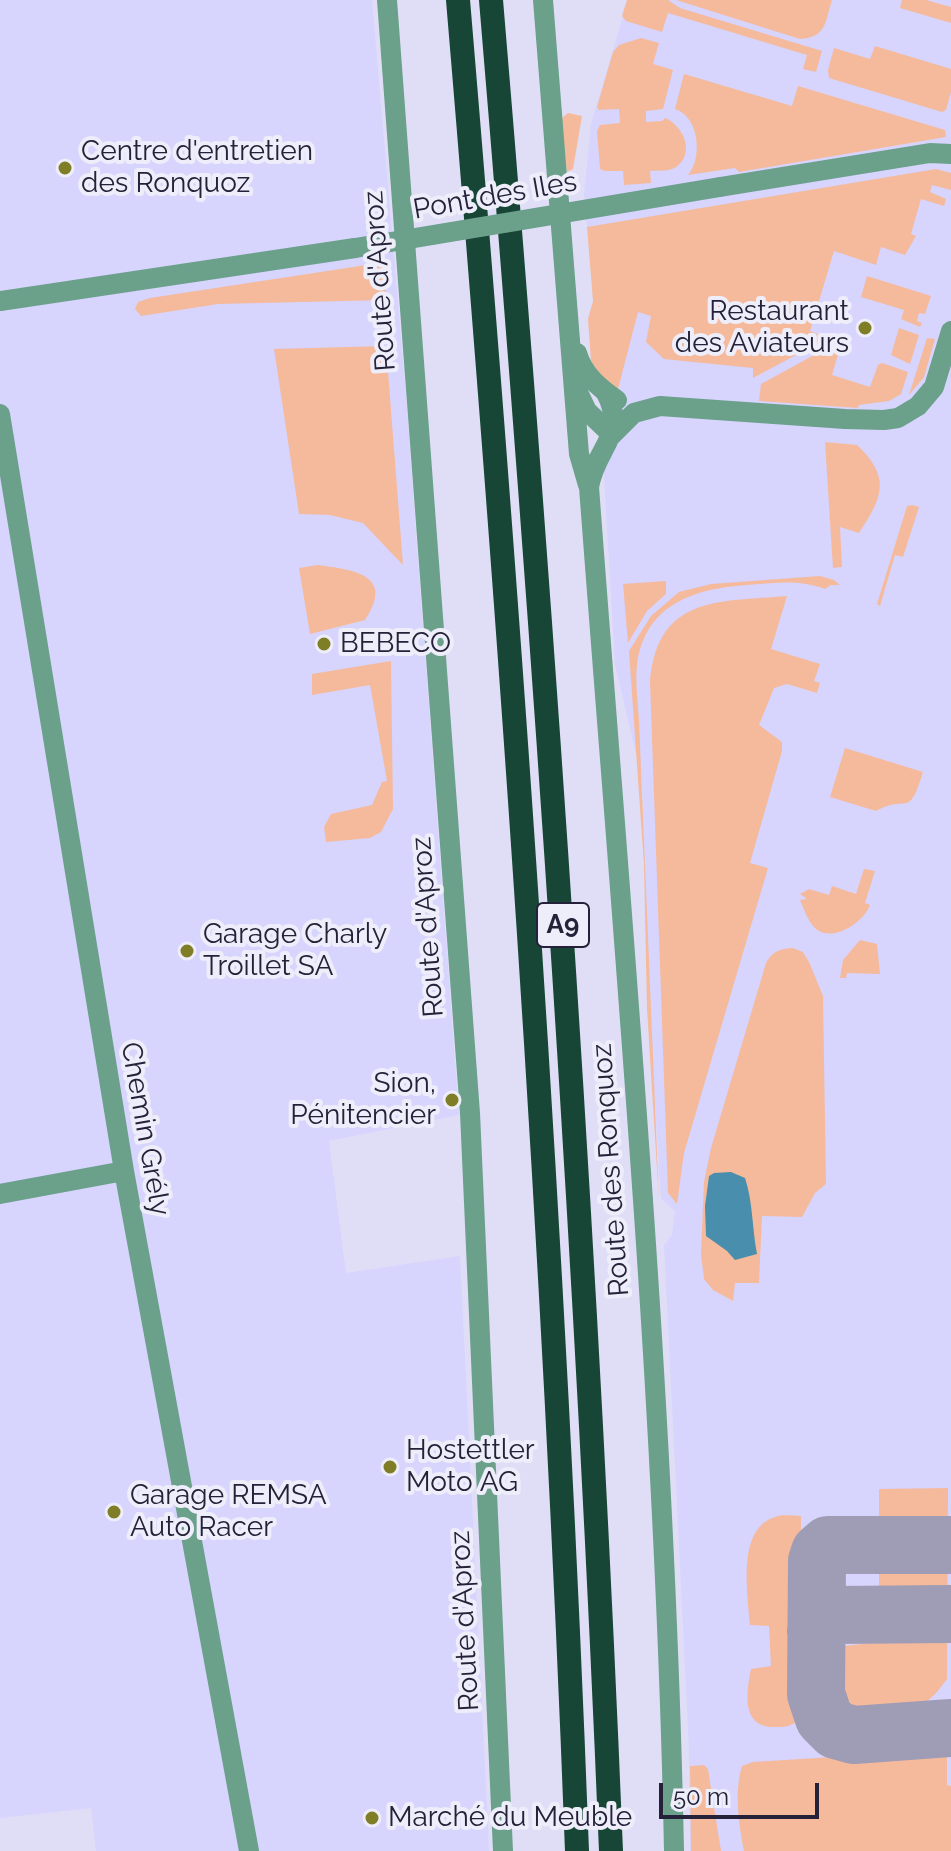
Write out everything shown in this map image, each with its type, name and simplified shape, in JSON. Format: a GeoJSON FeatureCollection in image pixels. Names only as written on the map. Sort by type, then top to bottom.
{"type":"FeatureCollection","features":[{"type":"Feature","properties":{"kind":"highway","name":"A9"},"geometry":{"type":"LineString","coordinates":[[458,0],[534,996],[567,1595],[577,1851]]}},
{"type":"Feature","properties":{"kind":"highway","name":"A9"},"geometry":{"type":"LineString","coordinates":[[491,0],[565,951],[589,1343],[611,1851]]}},
{"type":"Feature","properties":{"kind":"street","name":"Route d'Aproz"},"geometry":{"type":"LineString","coordinates":[[387,0],[460,1106],[503,1851]]}},
{"type":"Feature","properties":{"kind":"street","name":"Route des Ronquoz"},"geometry":{"type":"LineString","coordinates":[[543,0],[579,454],[589,487],[658,1439],[670,1659],[674,1851]]}},
{"type":"Feature","properties":{"kind":"street","name":"Pont des Iles"},"geometry":{"type":"LineString","coordinates":[[0,301],[355,248],[930,153],[951,154]]}},
{"type":"Feature","properties":{"kind":"street","name":"Route des Ronquoz"},"geometry":{"type":"LineString","coordinates":[[571,332],[580,363],[606,393],[621,402],[648,408],[670,406],[845,419],[898,418],[918,406],[934,387],[951,331]]}},
{"type":"Feature","properties":{"kind":"street","name":"Route des Ronquoz"},"geometry":{"type":"LineString","coordinates":[[574,383],[587,411],[612,435],[598,456],[589,487]]}},
{"type":"Feature","properties":{"kind":"street"},"geometry":{"type":"LineString","coordinates":[[606,393],[615,412],[612,435]]}},
{"type":"Feature","properties":{"kind":"street"},"geometry":{"type":"LineString","coordinates":[[612,435],[634,413],[648,408]]}},
{"type":"Feature","properties":{"kind":"street","name":"Chemin Grély"},"geometry":{"type":"LineString","coordinates":[[0,414],[124,1171],[249,1851]]}},
{"type":"Feature","properties":{"kind":"street"},"geometry":{"type":"LineString","coordinates":[[0,1194],[124,1171]]}},
{"type":"Feature","properties":{"kind":"shaded area"},"geometry":{"type":"Polygon","coordinates":[[[0,0],[372,0],[406,396],[459,1115],[329,1141],[346,1273],[460,1256],[489,1851],[96,1851],[91,1808],[0,1818],[0,0]]]}},
{"type":"Feature","properties":{"kind":"shaded area"},"geometry":{"type":"Polygon","coordinates":[[[627,0],[668,0],[680,8],[822,51],[816,72],[803,69],[807,55],[668,13],[662,32],[626,21],[622,16],[627,0]]]}},
{"type":"Feature","properties":{"kind":"shaded area"},"geometry":{"type":"Polygon","coordinates":[[[628,0],[951,0],[951,1851],[690,1851],[689,1748],[664,1245],[672,1235],[675,1211],[661,1199],[648,990],[642,779],[615,665],[594,303],[584,194],[591,124],[628,0]]]}},
{"type":"Feature","properties":{"kind":"shaded area"},"geometry":{"type":"Polygon","coordinates":[[[676,0],[832,0],[820,32],[800,39],[676,0]]]}},
{"type":"Feature","properties":{"kind":"shaded area"},"geometry":{"type":"Polygon","coordinates":[[[902,0],[926,0],[951,7],[951,23],[900,8],[902,0]]]}},
{"type":"Feature","properties":{"kind":"shaded area"},"geometry":{"type":"Polygon","coordinates":[[[641,38],[659,43],[653,64],[673,70],[663,109],[646,111],[646,122],[665,118],[682,133],[686,147],[682,161],[673,169],[650,171],[651,183],[624,185],[623,171],[600,169],[597,131],[600,125],[620,123],[619,109],[599,110],[597,107],[613,52],[619,45],[641,38]]]}},
{"type":"Feature","properties":{"kind":"shaded area"},"geometry":{"type":"Polygon","coordinates":[[[875,46],[951,69],[951,92],[946,110],[942,112],[829,78],[834,48],[870,59],[875,46]]]}},
{"type":"Feature","properties":{"kind":"shaded area"},"geometry":{"type":"Polygon","coordinates":[[[684,74],[792,106],[798,86],[945,130],[946,137],[739,172],[735,168],[688,175],[696,158],[696,138],[689,120],[675,109],[684,74]]]}},
{"type":"Feature","properties":{"kind":"shaded area"},"geometry":{"type":"Polygon","coordinates":[[[568,113],[582,116],[573,169],[567,172],[561,119],[568,113]]]}},
{"type":"Feature","properties":{"kind":"shaded area"},"geometry":{"type":"Polygon","coordinates":[[[936,169],[951,173],[951,190],[932,185],[930,192],[946,199],[944,206],[921,199],[911,234],[916,236],[905,255],[881,247],[876,265],[834,251],[810,331],[823,336],[824,340],[753,378],[753,368],[664,359],[646,342],[651,316],[638,312],[618,389],[602,382],[591,361],[588,319],[593,301],[587,227],[936,169]]]}},
{"type":"Feature","properties":{"kind":"shaded area"},"geometry":{"type":"Polygon","coordinates":[[[386,262],[386,300],[218,304],[141,316],[135,309],[138,302],[150,298],[386,262]]]}},
{"type":"Feature","properties":{"kind":"shaded area"},"geometry":{"type":"Polygon","coordinates":[[[867,276],[931,296],[925,314],[919,313],[917,321],[922,323],[920,327],[901,319],[904,310],[861,297],[867,276]]]}},
{"type":"Feature","properties":{"kind":"shaded area"},"geometry":{"type":"Polygon","coordinates":[[[899,328],[919,335],[910,364],[891,355],[899,328]]]}},
{"type":"Feature","properties":{"kind":"shaded area"},"geometry":{"type":"Polygon","coordinates":[[[927,338],[935,339],[924,377],[909,395],[927,338]]]}},
{"type":"Feature","properties":{"kind":"shaded area"},"geometry":{"type":"Polygon","coordinates":[[[386,346],[403,565],[363,523],[330,515],[299,514],[274,349],[386,346]]]}},
{"type":"Feature","properties":{"kind":"shaded area"},"geometry":{"type":"Polygon","coordinates":[[[827,348],[839,351],[832,375],[870,387],[878,365],[882,363],[908,372],[901,394],[889,401],[859,405],[858,408],[759,401],[761,384],[827,348]]]}},
{"type":"Feature","properties":{"kind":"shaded area"},"geometry":{"type":"Polygon","coordinates":[[[825,442],[857,445],[875,468],[880,488],[873,509],[859,533],[840,527],[842,567],[833,568],[825,442]]]}},
{"type":"Feature","properties":{"kind":"shaded area"},"geometry":{"type":"Polygon","coordinates":[[[907,506],[919,507],[903,557],[895,555],[880,606],[877,604],[907,506]]]}},
{"type":"Feature","properties":{"kind":"shaded area"},"geometry":{"type":"Polygon","coordinates":[[[318,565],[357,573],[373,584],[376,593],[365,620],[310,634],[299,568],[318,565]]]}},
{"type":"Feature","properties":{"kind":"shaded area"},"geometry":{"type":"Polygon","coordinates":[[[820,576],[840,585],[825,589],[796,583],[766,583],[727,587],[691,596],[661,614],[642,644],[636,686],[639,721],[659,1201],[647,1009],[644,865],[629,651],[651,616],[679,592],[711,584],[820,576]]]}},
{"type":"Feature","properties":{"kind":"shaded area"},"geometry":{"type":"Polygon","coordinates":[[[666,581],[666,594],[647,611],[628,643],[623,584],[666,581]]]}},
{"type":"Feature","properties":{"kind":"shaded area"},"geometry":{"type":"Polygon","coordinates":[[[787,596],[771,649],[820,664],[814,681],[820,683],[817,693],[787,684],[774,688],[759,725],[782,742],[750,863],[768,868],[684,1153],[677,1204],[668,1193],[650,681],[655,653],[665,632],[679,618],[696,608],[738,600],[787,596]]]}},
{"type":"Feature","properties":{"kind":"shaded area"},"geometry":{"type":"Polygon","coordinates":[[[391,661],[393,809],[381,832],[370,838],[326,842],[324,827],[331,814],[372,805],[382,782],[387,781],[370,685],[312,695],[312,674],[391,661]]]}},
{"type":"Feature","properties":{"kind":"shaded area"},"geometry":{"type":"Polygon","coordinates":[[[845,748],[923,772],[914,796],[906,803],[876,811],[830,797],[845,748]]]}},
{"type":"Feature","properties":{"kind":"shaded area"},"geometry":{"type":"Polygon","coordinates":[[[864,869],[875,871],[865,903],[870,905],[867,911],[855,924],[839,932],[823,933],[816,929],[800,900],[807,899],[800,894],[809,889],[829,895],[832,886],[856,894],[864,869]]]}},
{"type":"Feature","properties":{"kind":"shaded area"},"geometry":{"type":"Polygon","coordinates":[[[860,940],[877,944],[880,974],[847,973],[846,978],[840,978],[843,960],[860,940]]]}},
{"type":"Feature","properties":{"kind":"shaded area"},"geometry":{"type":"Polygon","coordinates":[[[793,948],[803,952],[823,996],[826,1184],[815,1193],[802,1217],[762,1216],[759,1283],[735,1283],[733,1301],[713,1290],[704,1279],[701,1254],[704,1182],[711,1148],[766,963],[777,951],[793,948]]]}},
{"type":"Feature","properties":{"kind":"shaded area"},"geometry":{"type":"Polygon","coordinates":[[[731,1172],[745,1178],[757,1254],[735,1260],[706,1236],[705,1206],[709,1176],[731,1172]]]}},
{"type":"Feature","properties":{"kind":"shaded area"},"geometry":{"type":"Polygon","coordinates":[[[948,1488],[947,1679],[929,1700],[912,1709],[859,1712],[849,1708],[836,1694],[834,1684],[839,1654],[844,1646],[879,1642],[879,1489],[948,1488]]]}},
{"type":"Feature","properties":{"kind":"shaded area"},"geometry":{"type":"Polygon","coordinates":[[[778,1516],[801,1516],[800,1718],[787,1726],[765,1726],[752,1716],[748,1699],[751,1669],[771,1666],[769,1626],[750,1625],[747,1580],[749,1548],[763,1524],[778,1516]]]}},
{"type":"Feature","properties":{"kind":"shaded area"},"geometry":{"type":"Polygon","coordinates":[[[945,1750],[947,1785],[951,1786],[951,1851],[744,1851],[738,1797],[742,1766],[753,1762],[945,1750]]]}},
{"type":"Feature","properties":{"kind":"shaded area"},"geometry":{"type":"Polygon","coordinates":[[[704,1765],[708,1769],[721,1851],[691,1851],[690,1766],[704,1765]]]}},
{"type":"Feature","properties":{"kind":"taxiway"},"geometry":{"type":"LineString","coordinates":[[951,1545],[828,1545],[820,1552],[817,1561],[816,1694],[824,1718],[836,1730],[854,1735],[951,1728]]}},
{"type":"Feature","properties":{"kind":"taxiway"},"geometry":{"type":"LineString","coordinates":[[816,1631],[827,1616],[834,1615],[951,1614]]}},
{"type":"Feature","properties":{"kind":"place","name":"Centre d'entretien des Ronquoz"},"geometry":{"type":"Point","coordinates":[65,168]}},
{"type":"Feature","properties":{"kind":"place","name":"Restaurant des Aviateurs"},"geometry":{"type":"Point","coordinates":[865,328]}},
{"type":"Feature","properties":{"kind":"place","name":"BEBECO"},"geometry":{"type":"Point","coordinates":[324,644]}},
{"type":"Feature","properties":{"kind":"place","name":"Garage Charly Troillet SA"},"geometry":{"type":"Point","coordinates":[187,951]}},
{"type":"Feature","properties":{"kind":"place","name":"Sion, Pénitencier"},"geometry":{"type":"Point","coordinates":[452,1100]}},
{"type":"Feature","properties":{"kind":"place","name":"Hostettler Moto AG"},"geometry":{"type":"Point","coordinates":[390,1467]}},
{"type":"Feature","properties":{"kind":"place","name":"Garage REMSA Auto Racer"},"geometry":{"type":"Point","coordinates":[114,1512]}},
{"type":"Feature","properties":{"kind":"place","name":"Marché du Meuble"},"geometry":{"type":"Point","coordinates":[372,1818]}}]}
